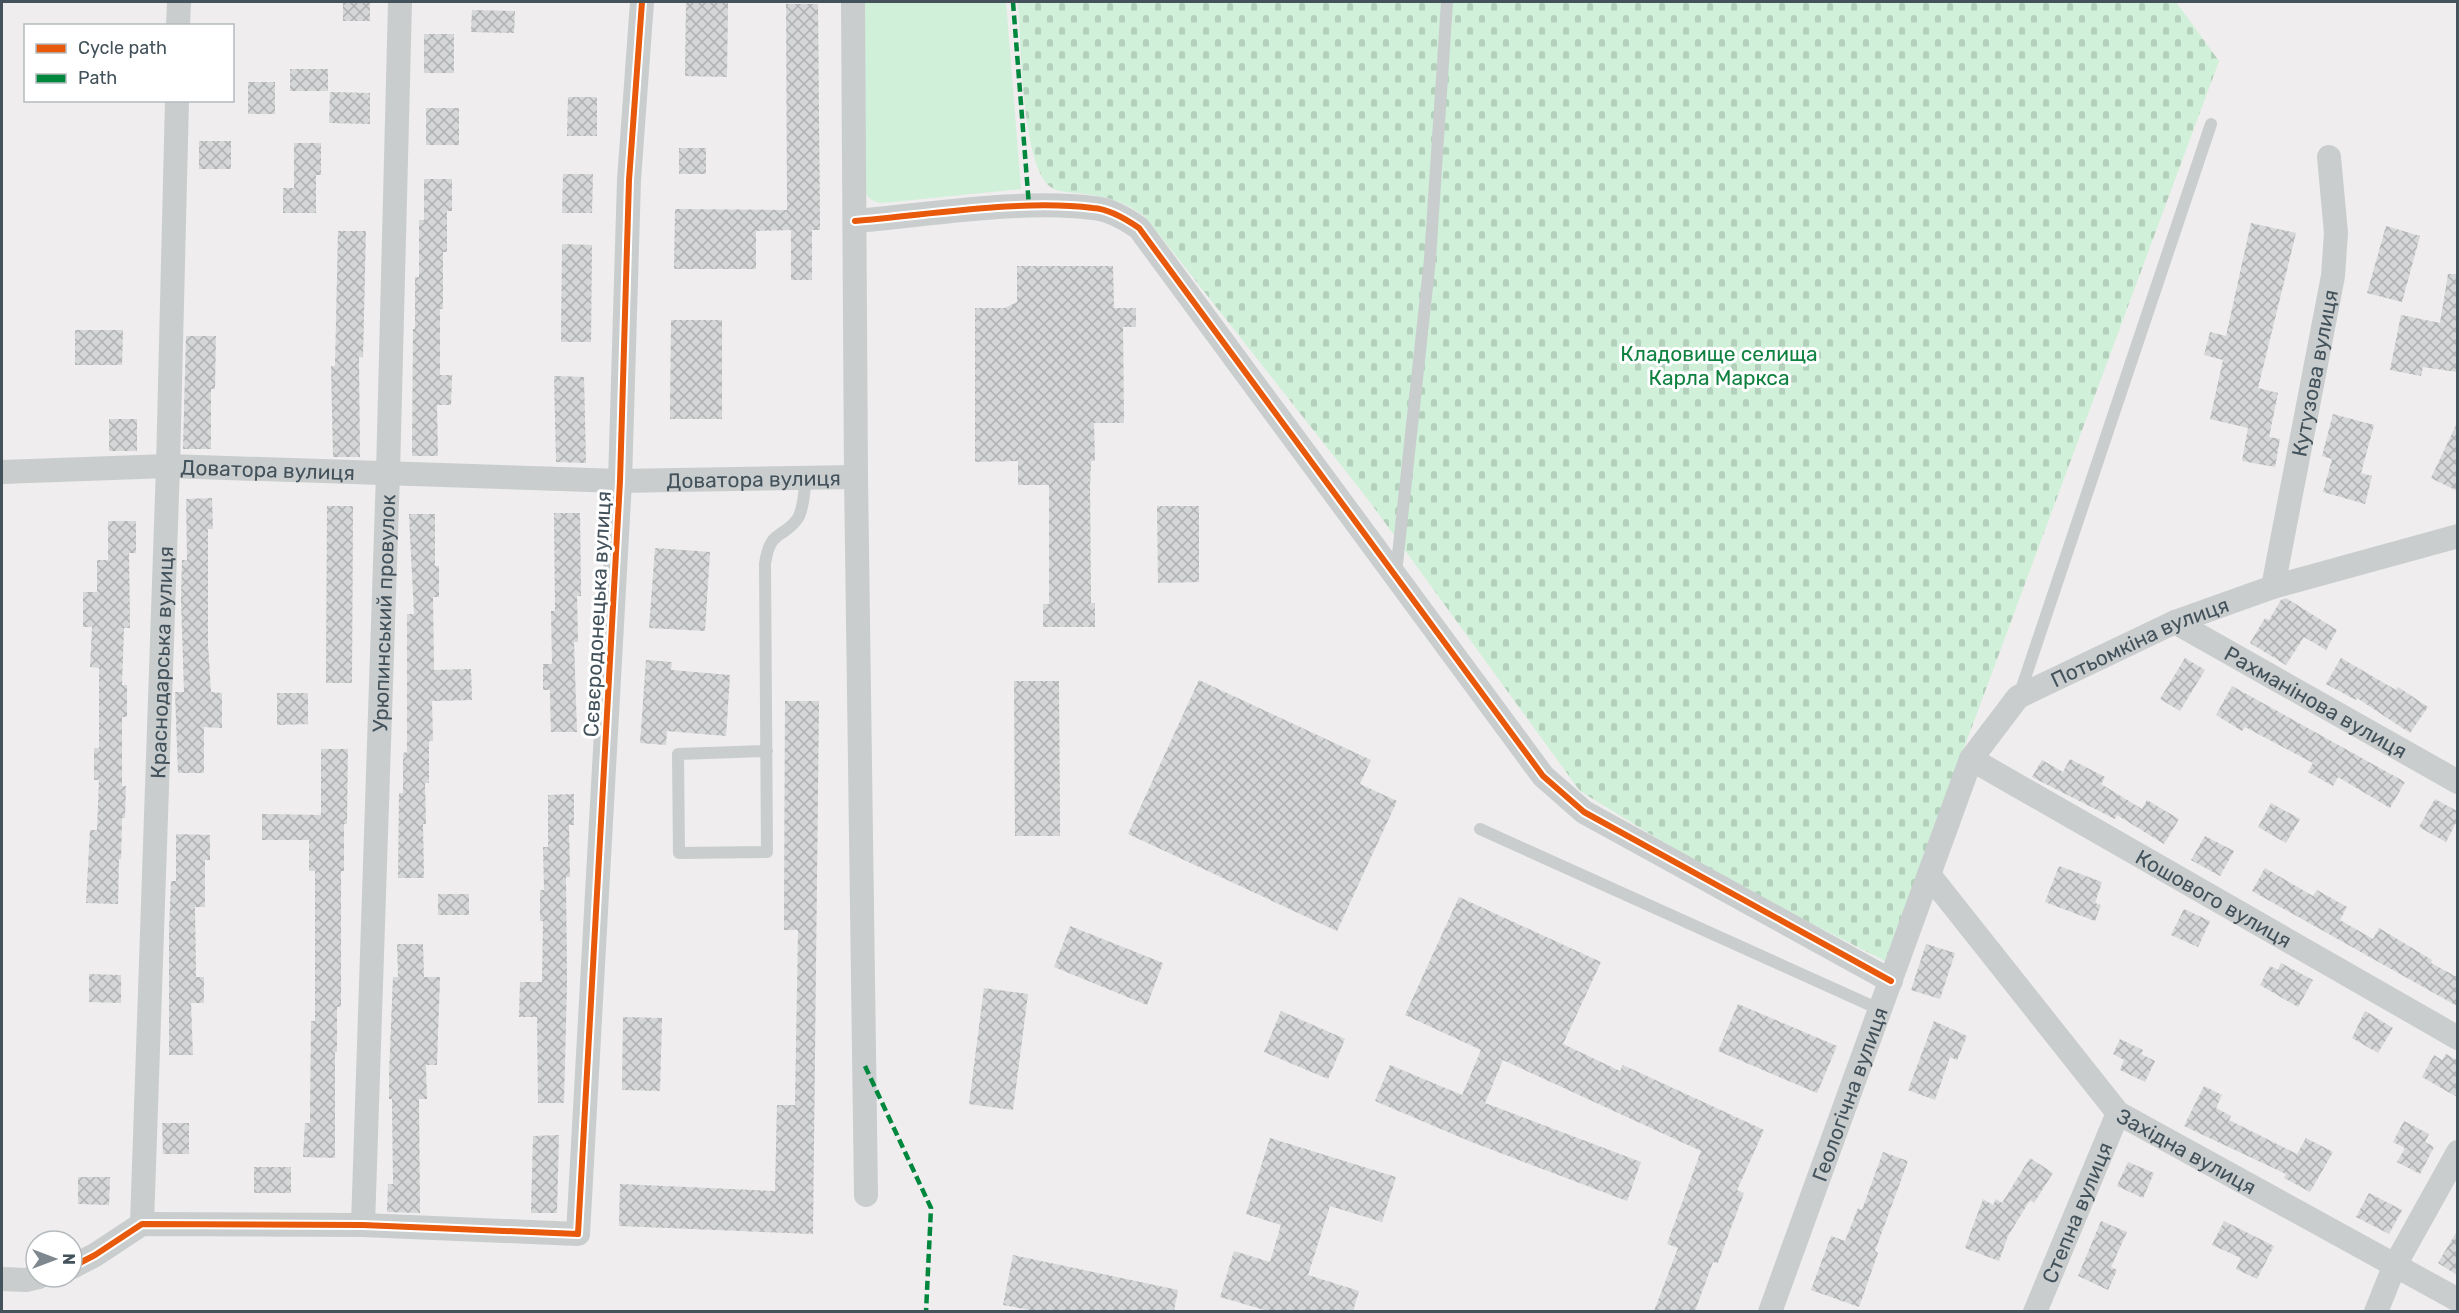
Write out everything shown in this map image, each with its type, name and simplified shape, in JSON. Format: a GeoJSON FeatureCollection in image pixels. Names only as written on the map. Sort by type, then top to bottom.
{"type":"FeatureCollection","features":[{"type":"Feature","properties":{"kind":"street"},"geometry":{"type":"LineString","coordinates":[[178,24],[179,2]]}},
{"type":"Feature","properties":{"kind":"street","name":"Урюпинський провулок"},"geometry":{"type":"LineString","coordinates":[[363,1225],[388,473],[400,2]]}},
{"type":"Feature","properties":{"kind":"street","name":"Сєвєродонецька вулиця"},"geometry":{"type":"LineString","coordinates":[[363,1225],[573,1235],[578,1234],[580,1229],[620,481],[629,180],[642,2]]}},
{"type":"Feature","properties":{"kind":"street"},"geometry":{"type":"LineString","coordinates":[[853,2],[856,477],[866,1195]]}},
{"type":"Feature","properties":{"kind":"street","name":"Краснодарська вулиця"},"geometry":{"type":"LineString","coordinates":[[142,1224],[168,466],[177,102]]}},
{"type":"Feature","properties":{"kind":"street","name":"Кутузова вулиця"},"geometry":{"type":"LineString","coordinates":[[2273,587],[2333,276],[2336,233],[2330,157]]}},
{"type":"Feature","properties":{"kind":"street"},"geometry":{"type":"LineString","coordinates":[[855,221],[1029,206],[1095,208],[1123,217],[1139,228],[1543,776],[1584,812],[1891,981]]}},
{"type":"Feature","properties":{"kind":"street","name":"Доватора вулиця"},"geometry":{"type":"LineString","coordinates":[[2,472],[168,466],[620,481],[856,477]]}},
{"type":"Feature","properties":{"kind":"street","name":"Потьомкіна вулиця"},"geometry":{"type":"LineString","coordinates":[[1929,876],[1971,759],[2018,697],[2175,622],[2273,587],[2452,543]]}},
{"type":"Feature","properties":{"kind":"street","name":"Рахманінова вулиця"},"geometry":{"type":"LineString","coordinates":[[2175,622],[2457,783]]}},
{"type":"Feature","properties":{"kind":"street","name":"Кошового вулиця"},"geometry":{"type":"LineString","coordinates":[[1971,759],[2457,1038]]}},
{"type":"Feature","properties":{"kind":"street","name":"Геологічна вулиця"},"geometry":{"type":"LineString","coordinates":[[1770,1311],[1929,876]]}},
{"type":"Feature","properties":{"kind":"street","name":"Західна вулиця"},"geometry":{"type":"LineString","coordinates":[[1929,876],[2118,1113],[2457,1300]]}},
{"type":"Feature","properties":{"kind":"street","name":"Степна вулиця"},"geometry":{"type":"LineString","coordinates":[[2035,1311],[2118,1113]]}},
{"type":"Feature","properties":{"kind":"street"},"geometry":{"type":"LineString","coordinates":[[2376,1311],[2394,1267],[2457,1152]]}},
{"type":"Feature","properties":{"kind":"street"},"geometry":{"type":"LineString","coordinates":[[84,1261],[142,1224],[363,1225]]}},
{"type":"Feature","properties":{"kind":"street"},"geometry":{"type":"LineString","coordinates":[[2,1279],[24,1280]]}},
{"type":"Feature","properties":{"kind":"lane"},"geometry":{"type":"LineString","coordinates":[[1396,574],[1430,259],[1448,2]]}},
{"type":"Feature","properties":{"kind":"lane"},"geometry":{"type":"LineString","coordinates":[[2018,697],[2211,124]]}},
{"type":"Feature","properties":{"kind":"lane"},"geometry":{"type":"LineString","coordinates":[[767,751],[678,754],[679,853],[767,852],[767,751],[767,549],[776,536],[798,519],[806,479]]}},
{"type":"Feature","properties":{"kind":"lane"},"geometry":{"type":"LineString","coordinates":[[1480,829],[1881,1010]]}},
{"type":"Feature","properties":{"kind":"green space"},"geometry":{"type":"Polygon","coordinates":[[[862,2],[1006,2],[1021,189],[883,203],[872,200],[868,196],[863,187],[862,2]]]}},
{"type":"Feature","properties":{"kind":"green space","name":"Кладовище селища Карла Маркса"},"geometry":{"type":"Polygon","coordinates":[[[1018,2],[2176,2],[2219,61],[1885,961],[1717,875],[1580,791],[1370,502],[1147,219],[1131,207],[1114,200],[1056,190],[1043,178],[1035,159],[1029,133],[1022,73],[1018,2]]]}},
{"type":"Feature","properties":{"kind":"building"},"geometry":{"type":"Polygon","coordinates":[[[343,2],[370,2],[370,21],[343,21],[343,2]]]}},
{"type":"Feature","properties":{"kind":"building"},"geometry":{"type":"Polygon","coordinates":[[[686,2],[728,2],[727,77],[685,76],[686,2]]]}},
{"type":"Feature","properties":{"kind":"building"},"geometry":{"type":"Polygon","coordinates":[[[786,4],[818,4],[820,230],[812,230],[812,280],[791,280],[791,230],[756,231],[756,269],[674,269],[675,209],[787,210],[786,4]]]}},
{"type":"Feature","properties":{"kind":"building"},"geometry":{"type":"Polygon","coordinates":[[[472,10],[515,11],[514,33],[471,32],[472,10]]]}},
{"type":"Feature","properties":{"kind":"building"},"geometry":{"type":"Polygon","coordinates":[[[424,34],[454,34],[454,73],[424,73],[424,34]]]}},
{"type":"Feature","properties":{"kind":"building"},"geometry":{"type":"Polygon","coordinates":[[[290,69],[328,69],[328,91],[290,91],[290,69]]]}},
{"type":"Feature","properties":{"kind":"building"},"geometry":{"type":"Polygon","coordinates":[[[248,82],[275,82],[275,114],[248,114],[248,82]]]}},
{"type":"Feature","properties":{"kind":"building"},"geometry":{"type":"Polygon","coordinates":[[[330,92],[370,93],[370,124],[329,123],[330,92]]]}},
{"type":"Feature","properties":{"kind":"building"},"geometry":{"type":"Polygon","coordinates":[[[568,97],[597,97],[597,136],[567,136],[568,97]]]}},
{"type":"Feature","properties":{"kind":"building"},"geometry":{"type":"Polygon","coordinates":[[[426,108],[459,108],[459,145],[426,145],[426,108]]]}},
{"type":"Feature","properties":{"kind":"building"},"geometry":{"type":"Polygon","coordinates":[[[199,141],[231,141],[231,169],[199,169],[199,141]]]}},
{"type":"Feature","properties":{"kind":"building"},"geometry":{"type":"Polygon","coordinates":[[[294,143],[321,143],[321,175],[316,175],[316,213],[283,213],[283,188],[294,188],[294,143]]]}},
{"type":"Feature","properties":{"kind":"building"},"geometry":{"type":"Polygon","coordinates":[[[679,148],[706,148],[706,174],[679,174],[679,148]]]}},
{"type":"Feature","properties":{"kind":"building"},"geometry":{"type":"Polygon","coordinates":[[[563,174],[593,174],[592,213],[562,213],[563,174]]]}},
{"type":"Feature","properties":{"kind":"building"},"geometry":{"type":"Polygon","coordinates":[[[424,179],[452,179],[452,211],[447,211],[447,252],[443,252],[443,309],[440,309],[440,375],[452,375],[451,405],[437,405],[438,456],[412,456],[415,277],[419,277],[419,220],[424,220],[424,179]]]}},
{"type":"Feature","properties":{"kind":"building"},"geometry":{"type":"Polygon","coordinates":[[[2251,223],[2296,233],[2258,388],[2278,393],[2269,437],[2280,439],[2275,467],[2242,461],[2248,428],[2210,419],[2223,360],[2204,355],[2210,332],[2226,336],[2251,223]]]}},
{"type":"Feature","properties":{"kind":"building"},"geometry":{"type":"Polygon","coordinates":[[[2386,226],[2420,236],[2402,302],[2367,293],[2386,226]]]}},
{"type":"Feature","properties":{"kind":"building"},"geometry":{"type":"Polygon","coordinates":[[[338,231],[366,231],[363,357],[359,357],[360,457],[333,457],[331,366],[335,366],[338,231]]]}},
{"type":"Feature","properties":{"kind":"building"},"geometry":{"type":"Polygon","coordinates":[[[562,244],[592,245],[591,342],[561,342],[562,244]]]}},
{"type":"Feature","properties":{"kind":"building"},"geometry":{"type":"Polygon","coordinates":[[[1017,266],[1113,266],[1114,308],[1136,308],[1136,327],[1123,327],[1124,423],[1094,423],[1095,461],[1091,461],[1090,485],[1091,603],[1095,603],[1095,627],[1043,627],[1043,604],[1049,604],[1049,485],[1018,485],[1018,461],[975,462],[975,308],[1005,308],[1017,302],[1017,266]]]}},
{"type":"Feature","properties":{"kind":"building"},"geometry":{"type":"Polygon","coordinates":[[[2448,274],[2457,274],[2457,372],[2423,367],[2421,376],[2390,370],[2401,315],[2440,323],[2448,274]]]}},
{"type":"Feature","properties":{"kind":"building"},"geometry":{"type":"Polygon","coordinates":[[[671,320],[722,320],[722,419],[670,419],[671,320]]]}},
{"type":"Feature","properties":{"kind":"building"},"geometry":{"type":"Polygon","coordinates":[[[75,330],[123,330],[122,365],[75,365],[75,330]]]}},
{"type":"Feature","properties":{"kind":"building"},"geometry":{"type":"Polygon","coordinates":[[[186,336],[216,336],[215,389],[211,389],[211,449],[183,449],[186,336]]]}},
{"type":"Feature","properties":{"kind":"building"},"geometry":{"type":"Polygon","coordinates":[[[554,376],[584,377],[586,463],[556,462],[554,376]]]}},
{"type":"Feature","properties":{"kind":"building"},"geometry":{"type":"Polygon","coordinates":[[[2333,414],[2374,425],[2361,473],[2372,476],[2365,504],[2323,492],[2332,459],[2322,456],[2333,414]]]}},
{"type":"Feature","properties":{"kind":"building"},"geometry":{"type":"Polygon","coordinates":[[[109,419],[137,419],[137,451],[109,451],[109,419]]]}},
{"type":"Feature","properties":{"kind":"building"},"geometry":{"type":"Polygon","coordinates":[[[2457,423],[2457,491],[2431,478],[2457,423]]]}},
{"type":"Feature","properties":{"kind":"building"},"geometry":{"type":"Polygon","coordinates":[[[212,498],[213,529],[208,529],[208,645],[211,692],[222,693],[222,728],[204,727],[204,773],[178,773],[175,692],[184,692],[181,599],[182,560],[187,560],[186,499],[212,498]]]}},
{"type":"Feature","properties":{"kind":"building"},"geometry":{"type":"Polygon","coordinates":[[[327,506],[353,506],[352,683],[326,683],[327,506]]]}},
{"type":"Feature","properties":{"kind":"building"},"geometry":{"type":"Polygon","coordinates":[[[1157,506],[1199,506],[1199,582],[1158,583],[1157,506]]]}},
{"type":"Feature","properties":{"kind":"building"},"geometry":{"type":"Polygon","coordinates":[[[554,513],[580,513],[581,596],[577,596],[578,642],[574,642],[577,732],[551,732],[550,690],[543,690],[543,664],[552,664],[551,611],[555,611],[554,513]]]}},
{"type":"Feature","properties":{"kind":"building"},"geometry":{"type":"Polygon","coordinates":[[[409,514],[435,514],[435,566],[439,566],[439,597],[433,597],[434,670],[471,669],[472,700],[432,701],[433,741],[429,741],[429,783],[425,783],[426,824],[423,824],[424,878],[398,878],[399,793],[403,793],[403,753],[407,752],[407,614],[414,614],[409,514]]]}},
{"type":"Feature","properties":{"kind":"building"},"geometry":{"type":"Polygon","coordinates":[[[108,521],[136,521],[136,553],[129,553],[130,628],[124,628],[122,685],[127,685],[127,717],[122,717],[122,786],[126,786],[125,818],[122,818],[121,859],[119,859],[118,904],[86,903],[90,830],[97,830],[99,780],[94,780],[94,748],[99,748],[99,668],[90,667],[92,627],[83,627],[83,592],[97,592],[97,560],[108,560],[108,521]]]}},
{"type":"Feature","properties":{"kind":"building"},"geometry":{"type":"Polygon","coordinates":[[[655,548],[710,552],[705,631],[649,628],[655,548]]]}},
{"type":"Feature","properties":{"kind":"building"},"geometry":{"type":"Polygon","coordinates":[[[2286,598],[2337,630],[2326,650],[2304,637],[2286,665],[2250,643],[2265,618],[2269,620],[2281,600],[2286,598]]]}},
{"type":"Feature","properties":{"kind":"building"},"geometry":{"type":"Polygon","coordinates":[[[2185,658],[2205,670],[2180,711],[2160,699],[2185,658]]]}},
{"type":"Feature","properties":{"kind":"building"},"geometry":{"type":"Polygon","coordinates":[[[2341,658],[2396,690],[2398,687],[2428,707],[2410,733],[2357,698],[2356,700],[2326,684],[2341,658]]]}},
{"type":"Feature","properties":{"kind":"building"},"geometry":{"type":"Polygon","coordinates":[[[646,660],[672,662],[671,670],[730,675],[726,736],[667,731],[666,745],[640,743],[646,660]]]}},
{"type":"Feature","properties":{"kind":"building"},"geometry":{"type":"Polygon","coordinates":[[[1199,680],[1371,760],[1360,784],[1397,801],[1337,931],[1128,834],[1199,680]]]}},
{"type":"Feature","properties":{"kind":"building"},"geometry":{"type":"Polygon","coordinates":[[[1014,681],[1059,681],[1060,836],[1015,836],[1014,681]]]}},
{"type":"Feature","properties":{"kind":"building"},"geometry":{"type":"Polygon","coordinates":[[[2232,686],[2405,782],[2390,808],[2338,777],[2333,786],[2308,772],[2313,763],[2245,727],[2242,731],[2216,715],[2232,686]]]}},
{"type":"Feature","properties":{"kind":"building"},"geometry":{"type":"Polygon","coordinates":[[[277,693],[308,693],[308,724],[277,725],[277,693]]]}},
{"type":"Feature","properties":{"kind":"building"},"geometry":{"type":"Polygon","coordinates":[[[785,701],[819,701],[813,1234],[619,1226],[620,1184],[775,1191],[777,1105],[795,1105],[798,930],[784,930],[785,701]]]}},
{"type":"Feature","properties":{"kind":"building"},"geometry":{"type":"Polygon","coordinates":[[[321,749],[348,749],[347,824],[344,824],[344,871],[341,871],[341,1007],[337,1007],[337,1052],[335,1052],[335,1158],[303,1157],[305,1123],[310,1123],[311,1021],[315,1021],[315,871],[309,871],[309,840],[262,840],[262,814],[321,815],[321,749]]]}},
{"type":"Feature","properties":{"kind":"building"},"geometry":{"type":"Polygon","coordinates":[[[2070,759],[2105,777],[2101,784],[2142,809],[2147,800],[2179,819],[2164,844],[2117,815],[2115,819],[2032,777],[2042,760],[2063,772],[2070,759]]]}},
{"type":"Feature","properties":{"kind":"building"},"geometry":{"type":"Polygon","coordinates":[[[574,794],[574,825],[569,825],[570,877],[566,877],[567,983],[564,1103],[538,1103],[537,1017],[519,1017],[520,982],[542,982],[543,921],[540,921],[540,890],[544,890],[543,847],[548,847],[548,795],[574,794]]]}},
{"type":"Feature","properties":{"kind":"building"},"geometry":{"type":"Polygon","coordinates":[[[2435,799],[2457,811],[2457,821],[2446,842],[2419,827],[2435,799]]]}},
{"type":"Feature","properties":{"kind":"building"},"geometry":{"type":"Polygon","coordinates":[[[2271,803],[2300,819],[2286,843],[2258,827],[2271,803]]]}},
{"type":"Feature","properties":{"kind":"building"},"geometry":{"type":"Polygon","coordinates":[[[176,834],[210,835],[210,860],[205,860],[205,907],[195,907],[196,977],[204,977],[204,1003],[191,1003],[193,1055],[169,1055],[169,931],[171,881],[176,881],[176,834]]]}},
{"type":"Feature","properties":{"kind":"building"},"geometry":{"type":"Polygon","coordinates":[[[2205,836],[2234,851],[2220,876],[2191,860],[2205,836]]]}},
{"type":"Feature","properties":{"kind":"building"},"geometry":{"type":"Polygon","coordinates":[[[2059,866],[2102,882],[2095,903],[2101,905],[2095,921],[2045,902],[2059,866]]]}},
{"type":"Feature","properties":{"kind":"building"},"geometry":{"type":"Polygon","coordinates":[[[2265,868],[2313,896],[2317,890],[2347,907],[2340,920],[2373,939],[2379,928],[2432,960],[2431,963],[2457,977],[2457,1006],[2252,891],[2265,868]]]}},
{"type":"Feature","properties":{"kind":"building"},"geometry":{"type":"Polygon","coordinates":[[[438,894],[469,894],[469,915],[438,915],[438,894]]]}},
{"type":"Feature","properties":{"kind":"building"},"geometry":{"type":"Polygon","coordinates":[[[1459,897],[1601,962],[1563,1044],[1620,1071],[1623,1065],[1764,1130],[1737,1190],[1744,1193],[1718,1263],[1713,1262],[1695,1311],[1654,1311],[1678,1248],[1667,1244],[1701,1151],[1503,1060],[1485,1103],[1641,1162],[1627,1201],[1469,1141],[1375,1101],[1390,1065],[1462,1095],[1481,1050],[1405,1015],[1459,897]]]}},
{"type":"Feature","properties":{"kind":"building"},"geometry":{"type":"Polygon","coordinates":[[[2184,909],[2210,921],[2198,947],[2171,935],[2184,909]]]}},
{"type":"Feature","properties":{"kind":"building"},"geometry":{"type":"Polygon","coordinates":[[[1070,926],[1163,963],[1147,1005],[1054,967],[1070,926]]]}},
{"type":"Feature","properties":{"kind":"building"},"geometry":{"type":"Polygon","coordinates":[[[397,944],[423,944],[424,977],[440,977],[437,1065],[426,1065],[427,1099],[419,1099],[420,1213],[387,1212],[388,1184],[393,1184],[392,1099],[389,1099],[389,1074],[393,977],[398,977],[397,944]]]}},
{"type":"Feature","properties":{"kind":"building"},"geometry":{"type":"Polygon","coordinates":[[[1926,944],[1955,953],[1940,999],[1911,990],[1926,944]]]}},
{"type":"Feature","properties":{"kind":"building"},"geometry":{"type":"Polygon","coordinates":[[[2281,963],[2313,980],[2298,1007],[2260,985],[2270,966],[2278,970],[2281,963]]]}},
{"type":"Feature","properties":{"kind":"building"},"geometry":{"type":"Polygon","coordinates":[[[89,974],[121,975],[121,1003],[89,1002],[89,974]]]}},
{"type":"Feature","properties":{"kind":"building"},"geometry":{"type":"Polygon","coordinates":[[[984,988],[1028,994],[1013,1110],[969,1104],[984,988]]]}},
{"type":"Feature","properties":{"kind":"building"},"geometry":{"type":"Polygon","coordinates":[[[1738,1004],[1837,1046],[1817,1093],[1718,1051],[1738,1004]]]}},
{"type":"Feature","properties":{"kind":"building"},"geometry":{"type":"Polygon","coordinates":[[[1281,1011],[1345,1039],[1328,1079],[1264,1052],[1281,1011]]]}},
{"type":"Feature","properties":{"kind":"building"},"geometry":{"type":"Polygon","coordinates":[[[2365,1011],[2393,1028],[2378,1053],[2352,1038],[2365,1011]]]}},
{"type":"Feature","properties":{"kind":"building"},"geometry":{"type":"Polygon","coordinates":[[[623,1017],[662,1018],[660,1091],[622,1090],[623,1017]]]}},
{"type":"Feature","properties":{"kind":"building"},"geometry":{"type":"Polygon","coordinates":[[[1934,1021],[1967,1036],[1957,1060],[1950,1057],[1935,1100],[1908,1090],[1934,1021]]]}},
{"type":"Feature","properties":{"kind":"building"},"geometry":{"type":"Polygon","coordinates":[[[2120,1039],[2143,1050],[2141,1054],[2155,1061],[2145,1082],[2120,1070],[2124,1060],[2113,1054],[2120,1039]]]}},
{"type":"Feature","properties":{"kind":"building"},"geometry":{"type":"Polygon","coordinates":[[[2446,1054],[2457,1060],[2457,1097],[2422,1077],[2434,1055],[2442,1060],[2446,1054]]]}},
{"type":"Feature","properties":{"kind":"building"},"geometry":{"type":"Polygon","coordinates":[[[2204,1086],[2222,1095],[2216,1108],[2231,1116],[2229,1120],[2297,1154],[2306,1138],[2333,1152],[2310,1192],[2284,1178],[2286,1174],[2184,1126],[2204,1086]]]}},
{"type":"Feature","properties":{"kind":"building"},"geometry":{"type":"Polygon","coordinates":[[[2404,1121],[2429,1134],[2425,1142],[2434,1147],[2420,1174],[2397,1162],[2405,1148],[2393,1142],[2404,1121]]]}},
{"type":"Feature","properties":{"kind":"building"},"geometry":{"type":"Polygon","coordinates":[[[162,1123],[189,1123],[189,1154],[163,1154],[162,1123]]]}},
{"type":"Feature","properties":{"kind":"building"},"geometry":{"type":"Polygon","coordinates":[[[559,1135],[557,1213],[531,1213],[533,1136],[559,1135]]]}},
{"type":"Feature","properties":{"kind":"building"},"geometry":{"type":"Polygon","coordinates":[[[1270,1138],[1396,1177],[1382,1222],[1330,1206],[1308,1275],[1359,1291],[1353,1311],[1268,1311],[1220,1297],[1234,1251],[1270,1262],[1281,1225],[1246,1214],[1270,1138]]]}},
{"type":"Feature","properties":{"kind":"building"},"geometry":{"type":"Polygon","coordinates":[[[1883,1152],[1908,1161],[1875,1251],[1878,1253],[1859,1307],[1811,1290],[1831,1236],[1845,1241],[1858,1208],[1862,1210],[1883,1152]]]}},
{"type":"Feature","properties":{"kind":"building"},"geometry":{"type":"Polygon","coordinates":[[[2030,1158],[2053,1173],[2034,1203],[2030,1200],[2008,1236],[1999,1261],[1965,1248],[1983,1199],[1993,1205],[1996,1199],[2002,1203],[2030,1158]]]}},
{"type":"Feature","properties":{"kind":"building"},"geometry":{"type":"Polygon","coordinates":[[[2128,1162],[2154,1173],[2143,1198],[2117,1186],[2128,1162]]]}},
{"type":"Feature","properties":{"kind":"building"},"geometry":{"type":"Polygon","coordinates":[[[254,1167],[291,1167],[291,1193],[254,1193],[254,1167]]]}},
{"type":"Feature","properties":{"kind":"building"},"geometry":{"type":"Polygon","coordinates":[[[78,1177],[110,1177],[109,1205],[78,1204],[78,1177]]]}},
{"type":"Feature","properties":{"kind":"building"},"geometry":{"type":"Polygon","coordinates":[[[2369,1193],[2402,1210],[2389,1234],[2356,1217],[2369,1193]]]}},
{"type":"Feature","properties":{"kind":"building"},"geometry":{"type":"Polygon","coordinates":[[[2101,1221],[2127,1232],[2111,1267],[2117,1270],[2108,1290],[2078,1276],[2101,1221]]]}},
{"type":"Feature","properties":{"kind":"building"},"geometry":{"type":"Polygon","coordinates":[[[2224,1221],[2274,1246],[2257,1279],[2236,1269],[2241,1258],[2212,1245],[2224,1221]]]}},
{"type":"Feature","properties":{"kind":"building"},"geometry":{"type":"Polygon","coordinates":[[[2457,1231],[2457,1275],[2438,1263],[2457,1231]]]}},
{"type":"Feature","properties":{"kind":"building"},"geometry":{"type":"Polygon","coordinates":[[[1013,1255],[1178,1290],[1174,1311],[1035,1311],[1003,1305],[1013,1255]]]}},
{"type":"Feature","properties":{"kind":"marked path"},"geometry":{"type":"LineString","coordinates":[[1013,2],[1029,206]]}},
{"type":"Feature","properties":{"kind":"marked path"},"geometry":{"type":"LineString","coordinates":[[865,1066],[931,1208],[926,1312]]}},
{"type":"Feature","properties":{"kind":"cycle path"},"geometry":{"type":"LineString","coordinates":[[84,1261],[142,1224],[363,1225],[578,1234],[620,481],[629,180],[642,2]]}},
{"type":"Feature","properties":{"kind":"cycle path"},"geometry":{"type":"LineString","coordinates":[[855,221],[1036,205],[1106,210],[1139,228],[1543,776],[1584,812],[1891,981]]}}]}
